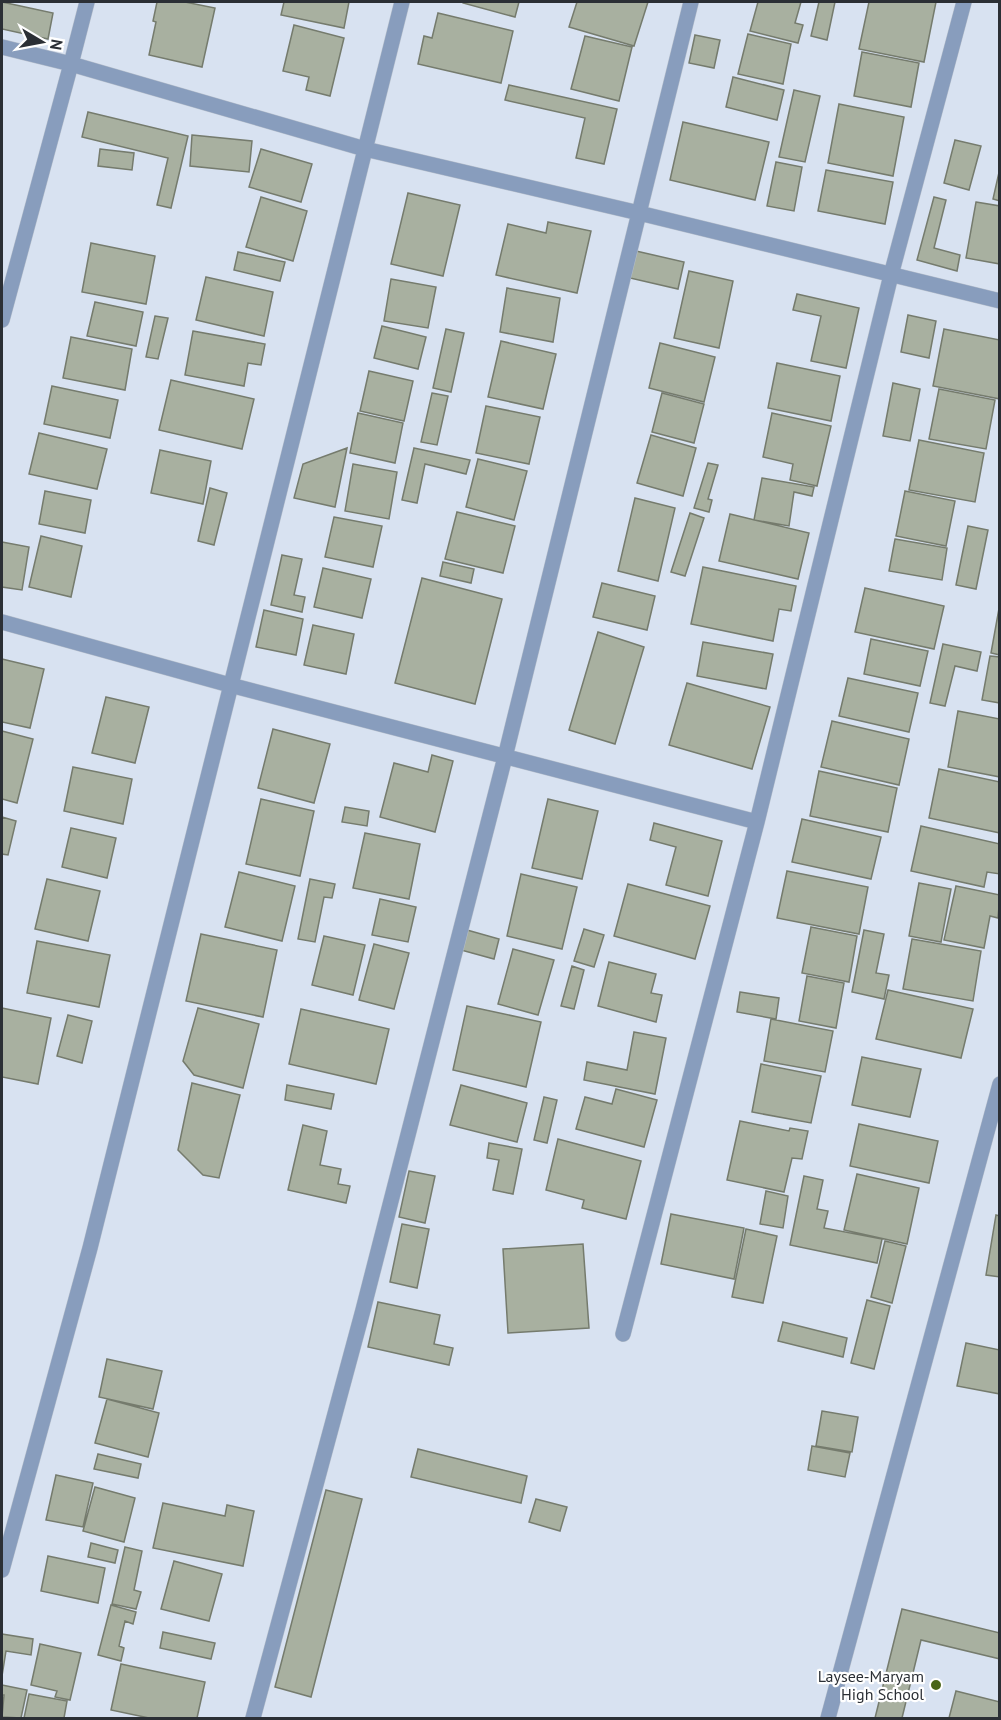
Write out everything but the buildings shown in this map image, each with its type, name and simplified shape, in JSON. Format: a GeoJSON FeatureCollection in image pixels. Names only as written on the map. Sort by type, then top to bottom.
{"type":"FeatureCollection","features":[{"type":"Feature","properties":{"kind":"street"},"geometry":{"type":"LineString","coordinates":[[2,320],[87,2]]}},
{"type":"Feature","properties":{"kind":"street"},"geometry":{"type":"LineString","coordinates":[[2,1570],[90,1248],[402,2]]}},
{"type":"Feature","properties":{"kind":"street"},"geometry":{"type":"LineString","coordinates":[[253,1719],[363,1310],[505,757],[691,2]]}},
{"type":"Feature","properties":{"kind":"street"},"geometry":{"type":"LineString","coordinates":[[624,1334],[757,822],[891,275],[964,2]]}},
{"type":"Feature","properties":{"kind":"street"},"geometry":{"type":"LineString","coordinates":[[2,47],[71,64],[365,149],[999,301]]}},
{"type":"Feature","properties":{"kind":"street"},"geometry":{"type":"LineString","coordinates":[[2,622],[230,686],[757,822]]}},
{"type":"Feature","properties":{"kind":"street"},"geometry":{"type":"LineString","coordinates":[[828,1719],[999,1084]]}},
{"type":"Feature","properties":{"kind":"place","name":"Laysee-Maryam High School"},"geometry":{"type":"Point","coordinates":[936,1685]}}]}
